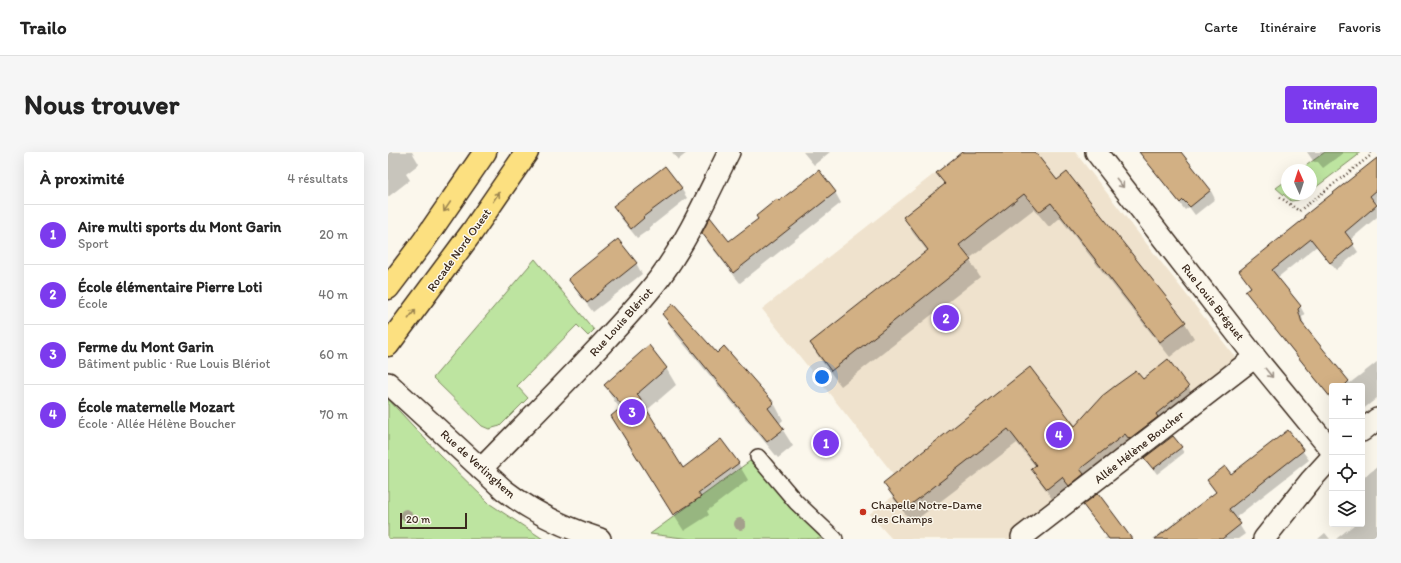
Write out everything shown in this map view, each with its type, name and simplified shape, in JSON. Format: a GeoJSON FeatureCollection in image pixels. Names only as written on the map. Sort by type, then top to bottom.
{"type":"FeatureCollection","features":[{"type":"Feature","properties":{"kind":"highway"},"geometry":{"type":"LineString","coordinates":[[388,288],[423,242],[485,152]]}},
{"type":"Feature","properties":{"kind":"highway","name":"Rocade Nord Ouest"},"geometry":{"type":"LineString","coordinates":[[388,345],[472,232],[527,152]]}},
{"type":"Feature","properties":{"kind":"street","name":"Rue Louis Blériot"},"geometry":{"type":"LineString","coordinates":[[481,470],[603,343],[654,285],[686,238],[730,152]]}},
{"type":"Feature","properties":{"kind":"street","name":"Rue Louis Bréguet"},"geometry":{"type":"LineString","coordinates":[[1096,152],[1256,357],[1329,447]]}},
{"type":"Feature","properties":{"kind":"street","name":"Allée Hélène Boucher"},"geometry":{"type":"LineString","coordinates":[[1022,537],[1256,357]]}},
{"type":"Feature","properties":{"kind":"street","name":"Rue de Verlinghem"},"geometry":{"type":"LineString","coordinates":[[395,389],[504,490],[524,504],[571,528],[600,539]]}},
{"type":"Feature","properties":{"kind":"street"},"geometry":{"type":"LineString","coordinates":[[1365,429],[1377,419]]}},
{"type":"Feature","properties":{"kind":"street"},"geometry":{"type":"LineString","coordinates":[[758,457],[796,502],[835,539]]}},
{"type":"Feature","properties":{"kind":"street"},"geometry":{"type":"LineString","coordinates":[[1264,539],[1311,480],[1329,460]]}},
{"type":"Feature","properties":{"kind":"path"},"geometry":{"type":"LineString","coordinates":[[1280,197],[1299,211],[1370,156],[1371,152]]}},
{"type":"Feature","properties":{"kind":"shaded area"},"geometry":{"type":"Polygon","coordinates":[[[962,152],[1075,152],[1239,362],[1012,539],[892,539],[869,514],[903,489],[891,471],[762,309],[962,152]]]}},
{"type":"Feature","properties":{"kind":"green space"},"geometry":{"type":"Polygon","coordinates":[[[1325,152],[1360,152],[1357,156],[1317,186],[1317,164],[1308,164],[1325,152]]]}},
{"type":"Feature","properties":{"kind":"green space"},"geometry":{"type":"Polygon","coordinates":[[[1281,184],[1281,192],[1276,188],[1281,184]]]}},
{"type":"Feature","properties":{"kind":"green space"},"geometry":{"type":"Polygon","coordinates":[[[535,259],[594,330],[588,336],[577,325],[517,386],[528,398],[500,426],[489,429],[482,426],[433,378],[535,259]]]}},
{"type":"Feature","properties":{"kind":"green space"},"geometry":{"type":"Polygon","coordinates":[[[388,399],[439,454],[490,504],[543,539],[388,539],[388,399]]]}},
{"type":"Feature","properties":{"kind":"green space"},"geometry":{"type":"Polygon","coordinates":[[[750,461],[824,539],[691,539],[650,534],[750,461]]]}},
{"type":"Feature","properties":{"kind":"building"},"geometry":{"type":"Polygon","coordinates":[[[962,152],[1035,152],[1057,180],[1067,172],[1186,322],[1160,342],[1051,203],[1039,212],[1024,194],[959,245],[971,260],[831,371],[810,343],[928,250],[903,217],[945,184],[936,173],[962,152]]]}},
{"type":"Feature","properties":{"kind":"building"},"geometry":{"type":"Polygon","coordinates":[[[1139,152],[1181,152],[1211,190],[1190,207],[1183,200],[1180,203],[1139,152]]]}},
{"type":"Feature","properties":{"kind":"building"},"geometry":{"type":"Polygon","coordinates":[[[1377,158],[1377,190],[1370,196],[1377,205],[1345,232],[1354,244],[1330,263],[1311,239],[1272,270],[1301,306],[1298,309],[1302,323],[1349,381],[1347,383],[1329,383],[1329,396],[1245,291],[1251,287],[1239,271],[1305,218],[1304,216],[1377,158]]]}},
{"type":"Feature","properties":{"kind":"building"},"geometry":{"type":"Polygon","coordinates":[[[665,166],[682,188],[643,217],[644,218],[631,229],[613,206],[665,166]]]}},
{"type":"Feature","properties":{"kind":"building"},"geometry":{"type":"Polygon","coordinates":[[[819,170],[836,192],[733,273],[702,233],[710,217],[729,241],[758,219],[756,216],[777,199],[779,201],[819,170]]]}},
{"type":"Feature","properties":{"kind":"building"},"geometry":{"type":"Polygon","coordinates":[[[618,239],[637,263],[587,303],[568,279],[618,239]]]}},
{"type":"Feature","properties":{"kind":"building"},"geometry":{"type":"Polygon","coordinates":[[[673,304],[717,353],[724,346],[774,403],[768,408],[784,429],[767,442],[662,314],[673,304]]]}},
{"type":"Feature","properties":{"kind":"building"},"geometry":{"type":"Polygon","coordinates":[[[649,345],[667,368],[637,394],[683,468],[721,439],[739,463],[698,493],[701,497],[673,515],[611,416],[623,406],[604,385],[649,345]]]}},
{"type":"Feature","properties":{"kind":"building"},"geometry":{"type":"Polygon","coordinates":[[[1168,359],[1189,387],[1156,414],[1158,417],[1129,439],[1125,434],[1080,469],[1084,474],[1069,486],[1062,477],[1047,489],[1031,469],[1036,465],[1008,429],[904,510],[883,483],[1030,367],[1075,426],[1102,396],[1115,386],[1136,371],[1143,379],[1168,359]]]}},
{"type":"Feature","properties":{"kind":"building"},"geometry":{"type":"Polygon","coordinates":[[[1288,430],[1304,450],[1229,509],[1241,524],[1222,539],[1155,539],[1216,492],[1207,480],[1225,466],[1231,474],[1288,430]]]}},
{"type":"Feature","properties":{"kind":"building"},"geometry":{"type":"Polygon","coordinates":[[[1173,436],[1182,447],[1153,469],[1144,458],[1173,436]]]}},
{"type":"Feature","properties":{"kind":"building"},"geometry":{"type":"Polygon","coordinates":[[[1098,493],[1132,539],[1109,539],[1083,505],[1098,493]]]}},
{"type":"Feature","properties":{"kind":"place","name":"École élémentaire Pierre Loti"},"geometry":{"type":"Point","coordinates":[946,318]}},
{"type":"Feature","properties":{"kind":"place","name":"Ferme du Mont Garin"},"geometry":{"type":"Point","coordinates":[632,412]}},
{"type":"Feature","properties":{"kind":"place","name":"École maternelle Mozart"},"geometry":{"type":"Point","coordinates":[1059,435]}},
{"type":"Feature","properties":{"kind":"place","name":"Aire multi sports du Mont Garin"},"geometry":{"type":"Point","coordinates":[826,443]}},
{"type":"Feature","properties":{"kind":"place","name":"Chapelle Notre-Dame des Champs"},"geometry":{"type":"Point","coordinates":[863,512]}}]}
